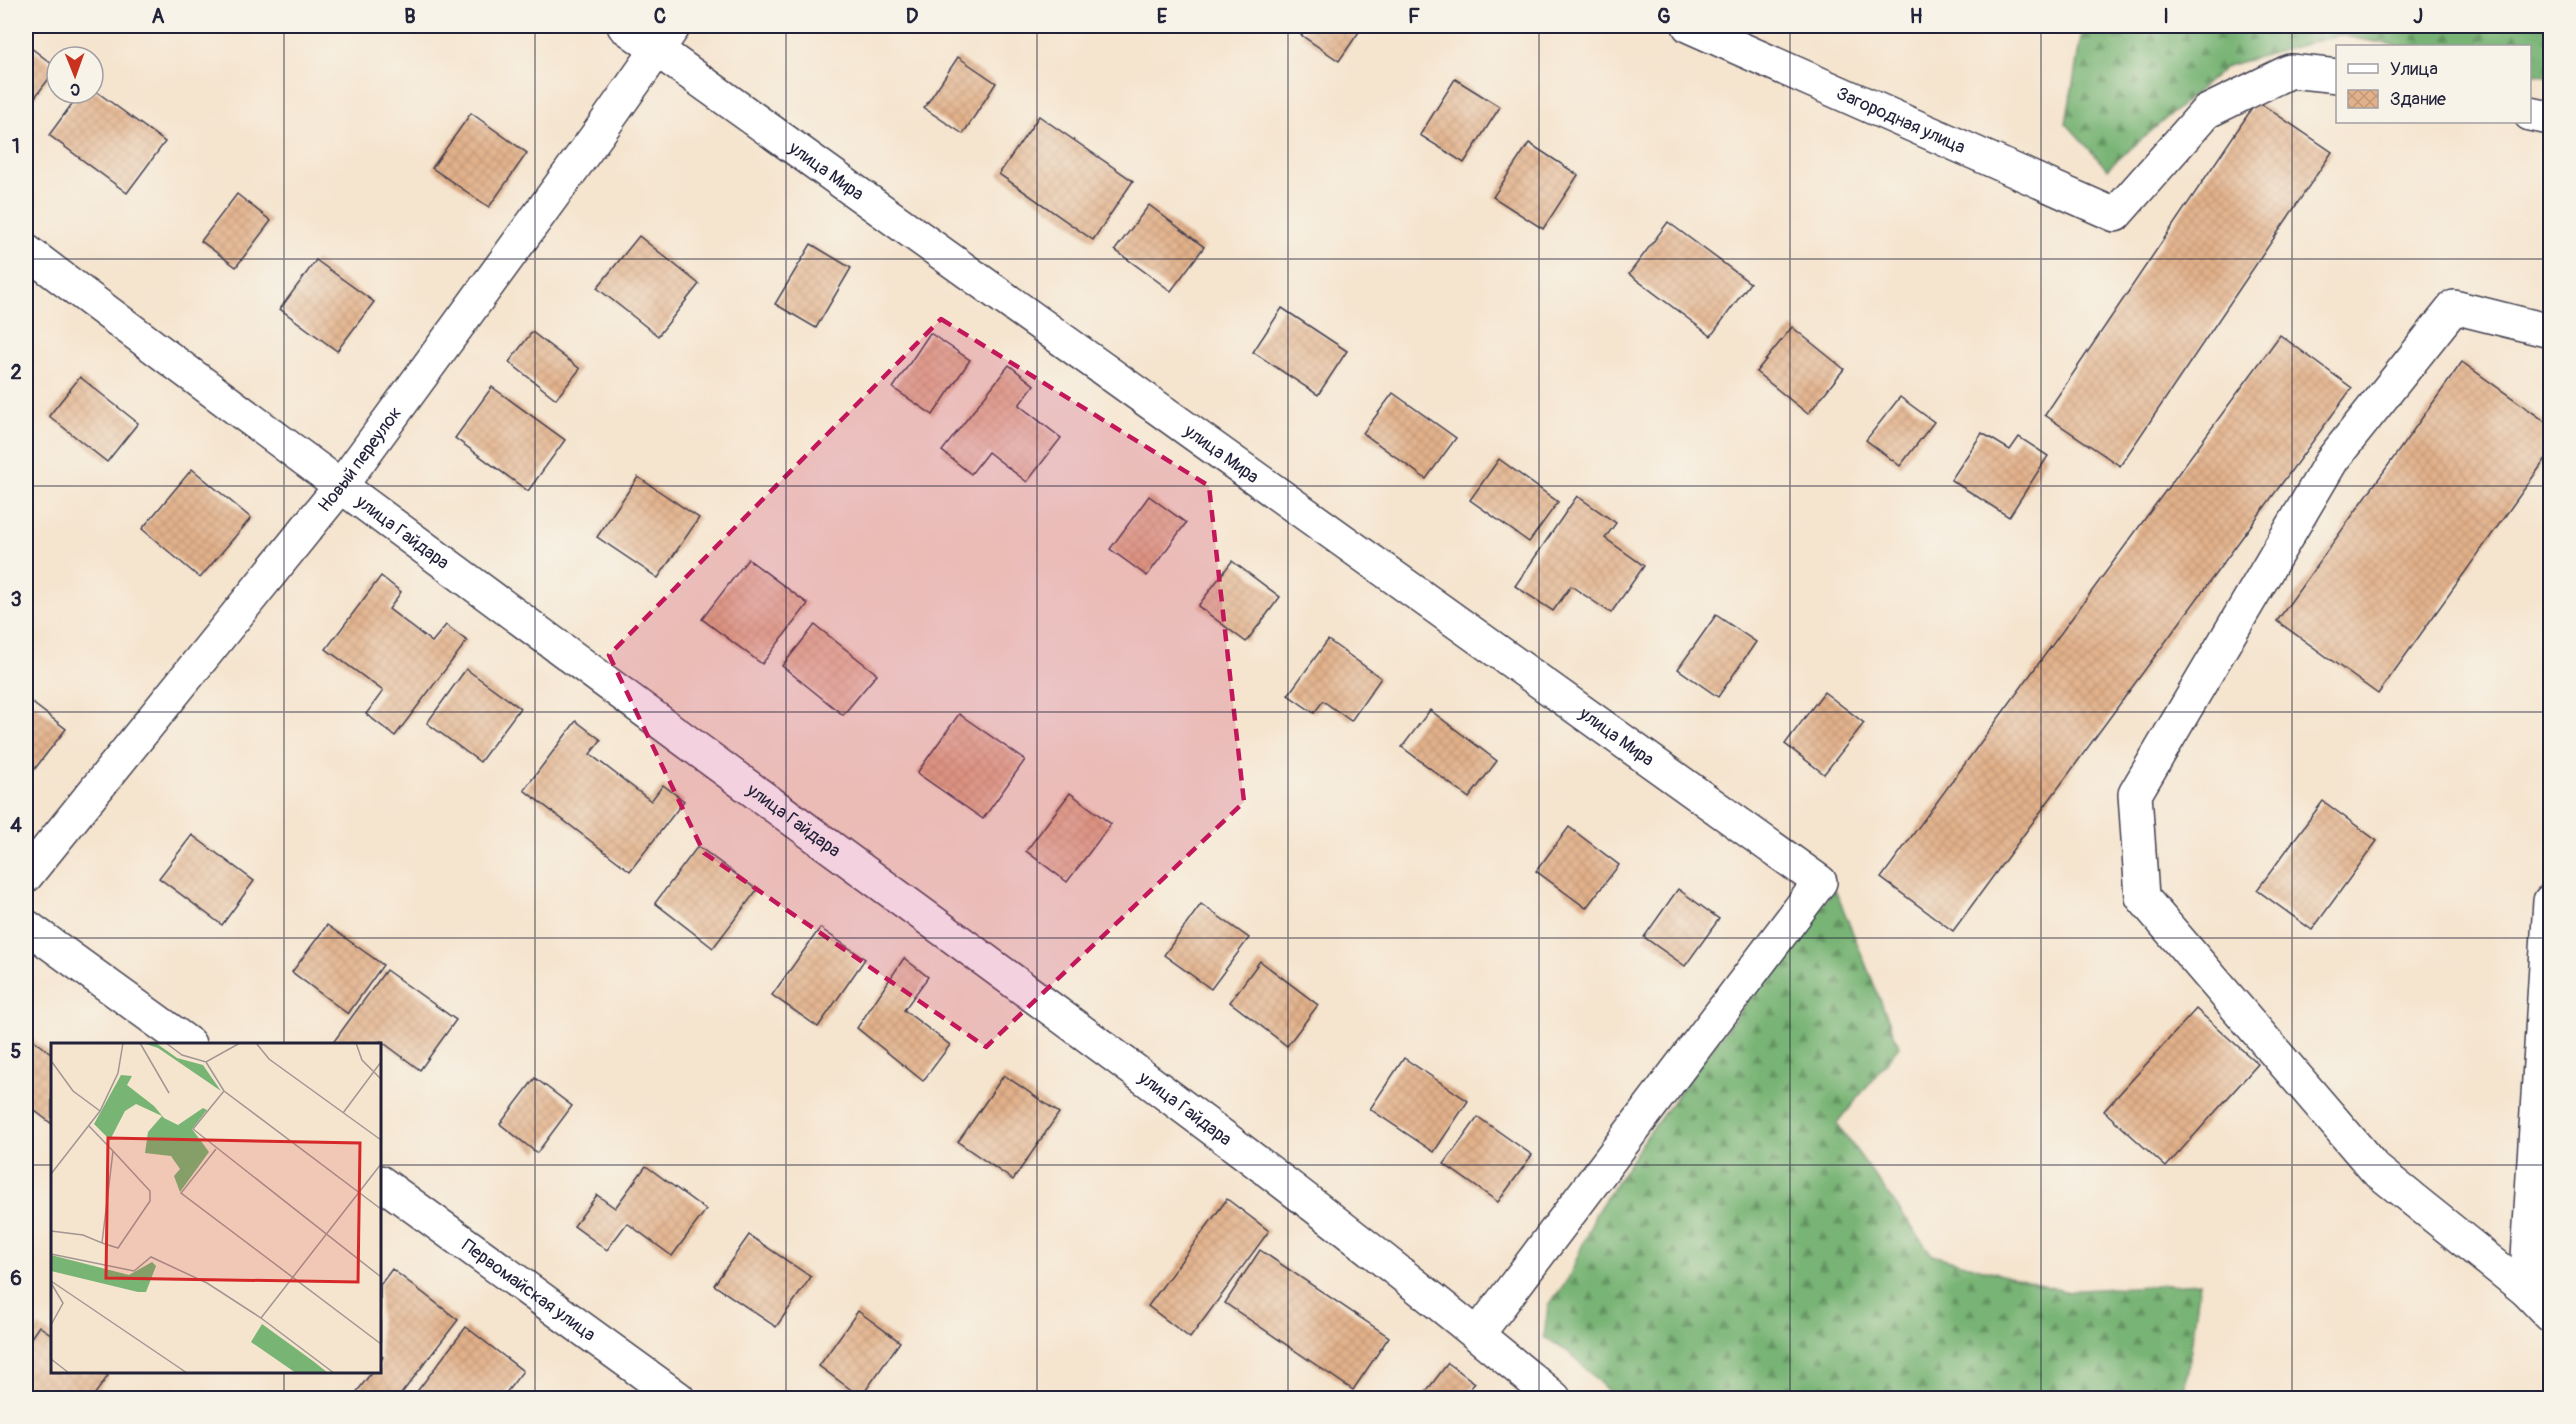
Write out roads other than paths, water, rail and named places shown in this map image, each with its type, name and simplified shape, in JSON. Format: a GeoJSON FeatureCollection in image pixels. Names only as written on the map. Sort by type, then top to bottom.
{"type":"FeatureCollection","features":[{"type":"Feature","properties":{"kind":"street","name":"улица Мира"},"geometry":{"type":"LineString","coordinates":[[624,26],[665,38],[1820,882],[1478,1334]]}},
{"type":"Feature","properties":{"kind":"street","name":"Загородная улица"},"geometry":{"type":"LineString","coordinates":[[1689,26],[2115,215],[2206,112],[2290,71],[2336,76]]}},
{"type":"Feature","properties":{"kind":"street","name":"Новый переулок"},"geometry":{"type":"LineString","coordinates":[[26,876],[340,487],[598,134],[665,38]]}},
{"type":"Feature","properties":{"kind":"street"},"geometry":{"type":"LineString","coordinates":[[2531,114],[2550,118]]}},
{"type":"Feature","properties":{"kind":"street","name":"улица Гайдара"},"geometry":{"type":"LineString","coordinates":[[26,251],[340,487],[1175,1100],[1478,1334],[1554,1398]]}},
{"type":"Feature","properties":{"kind":"street"},"geometry":{"type":"LineString","coordinates":[[2550,331],[2454,307],[2332,460],[2135,794],[2142,897],[2375,1169],[2526,1290],[2550,1315]]}},
{"type":"Feature","properties":{"kind":"street"},"geometry":{"type":"LineString","coordinates":[[2526,1290],[2550,901]]}},
{"type":"Feature","properties":{"kind":"street"},"geometry":{"type":"LineString","coordinates":[[26,926],[188,1043]]}},
{"type":"Feature","properties":{"kind":"street","name":"Первомайская улица"},"geometry":{"type":"LineString","coordinates":[[381,1183],[678,1398]]}}]}
